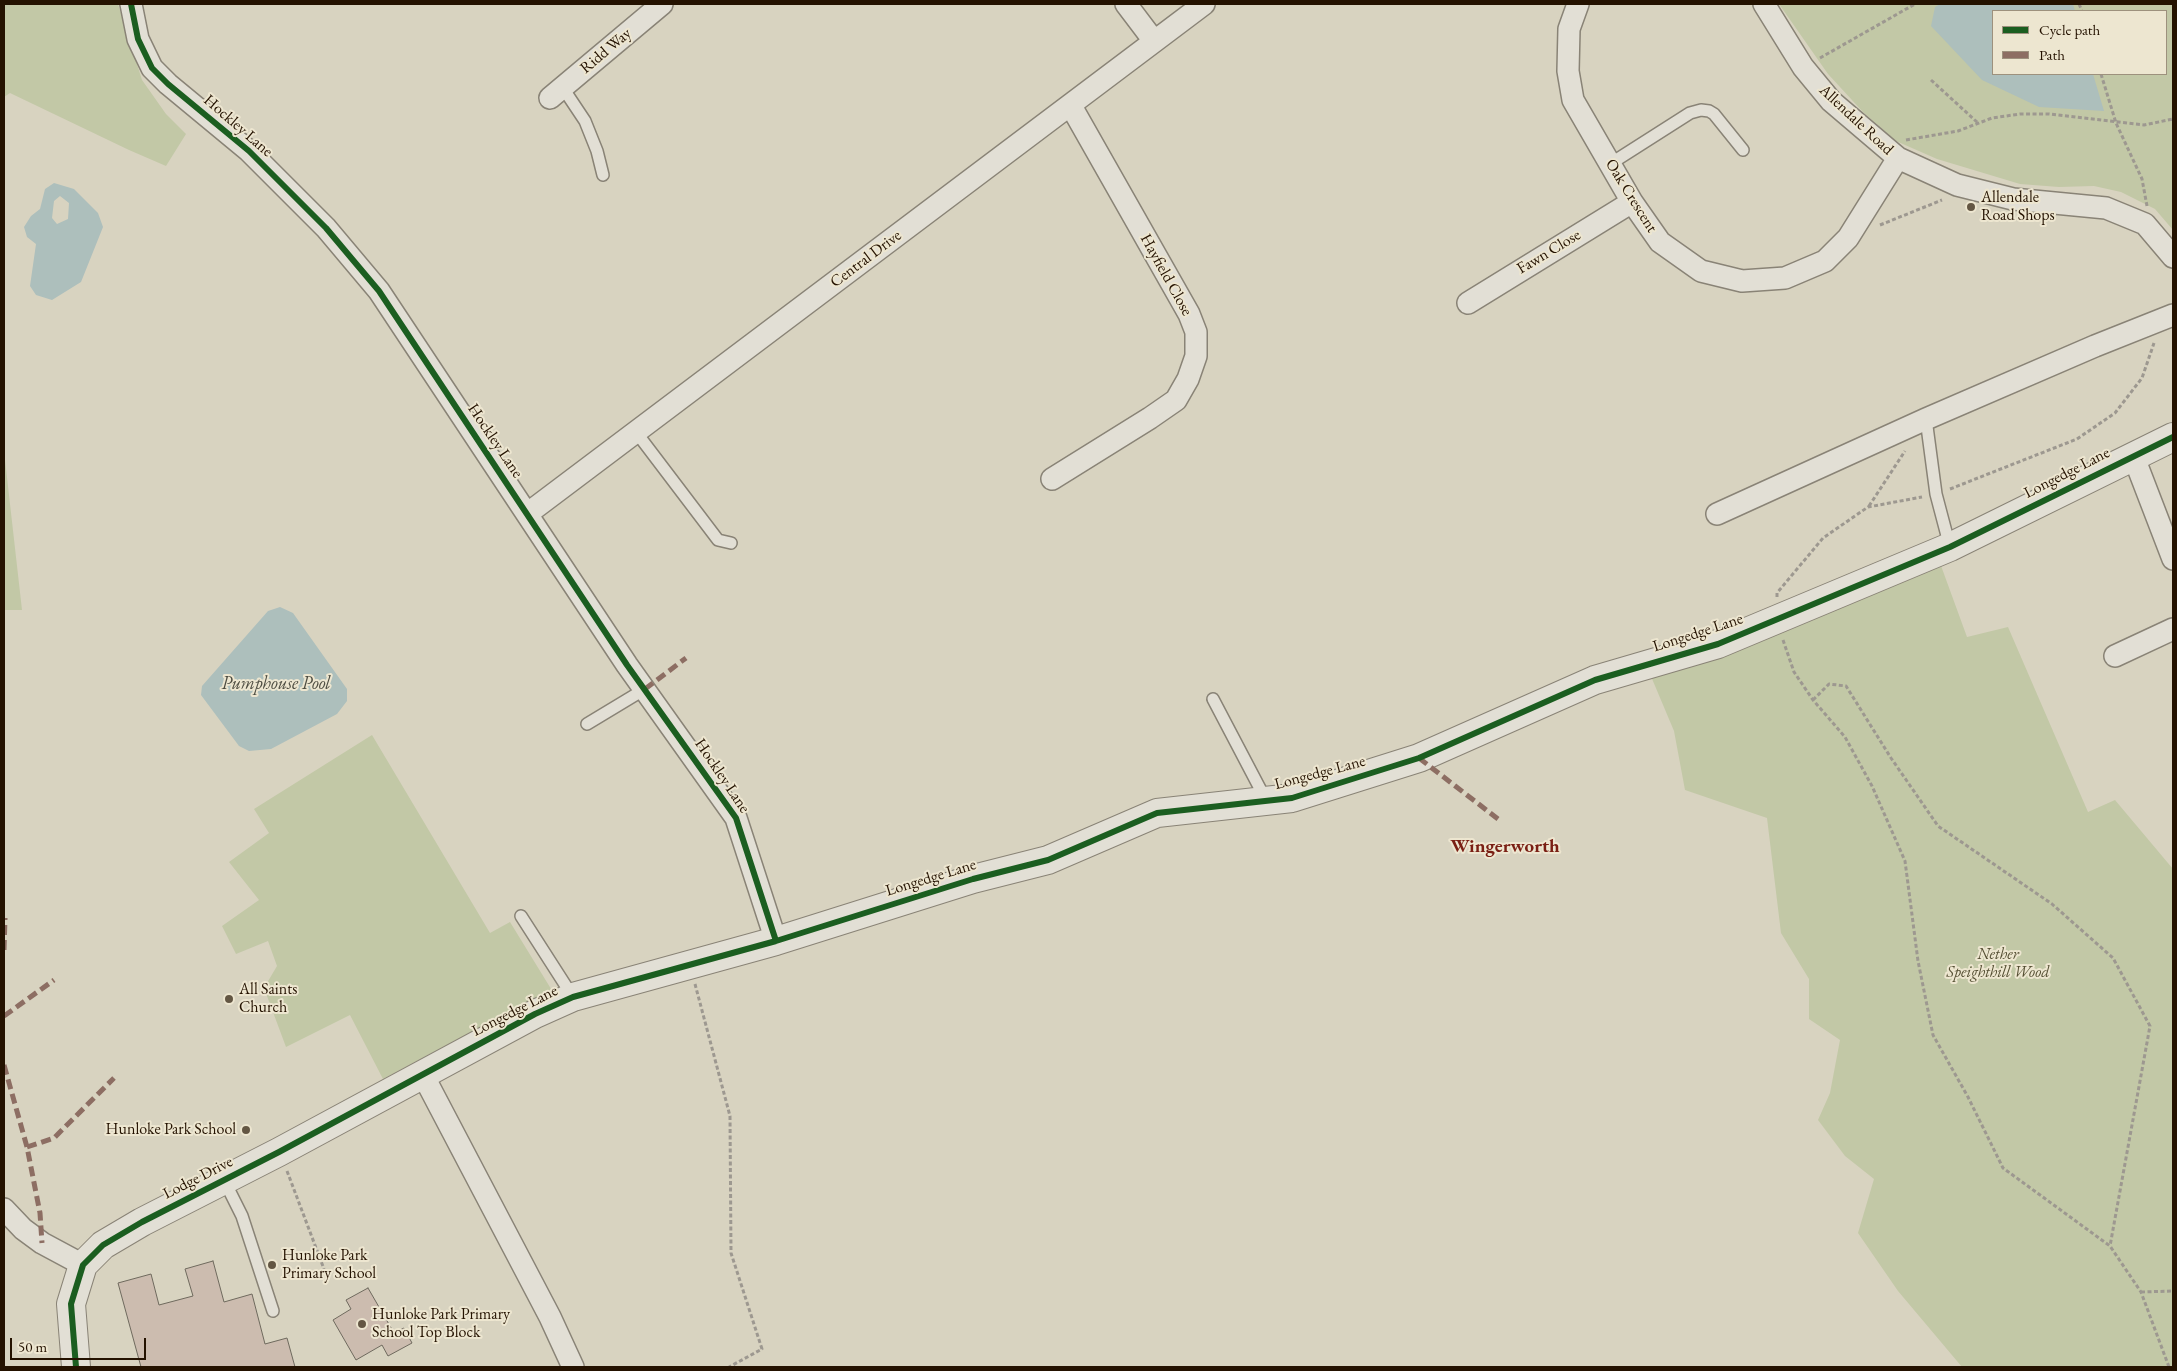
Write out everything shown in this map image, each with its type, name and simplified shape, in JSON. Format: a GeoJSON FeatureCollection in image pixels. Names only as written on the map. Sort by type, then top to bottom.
{"type":"FeatureCollection","features":[{"type":"Feature","properties":{"kind":"street","name":"Hockley Lane"},"geometry":{"type":"LineString","coordinates":[[131,4],[138,39],[152,68],[168,84],[249,151],[326,228],[379,291],[645,689],[736,818],[776,941]]}},
{"type":"Feature","properties":{"kind":"street","name":"Ridd Way"},"geometry":{"type":"LineString","coordinates":[[557,93],[662,4]]}},
{"type":"Feature","properties":{"kind":"street"},"geometry":{"type":"LineString","coordinates":[[1126,4],[1154,41]]}},
{"type":"Feature","properties":{"kind":"street","name":"Central Drive"},"geometry":{"type":"LineString","coordinates":[[527,514],[1204,4]]}},
{"type":"Feature","properties":{"kind":"street","name":"Oak Crescent"},"geometry":{"type":"LineString","coordinates":[[1578,4],[1569,29],[1568,71],[1573,100],[1632,202],[1660,242],[1701,271],[1742,280],[1784,278],[1825,261],[1848,238],[1898,158]]}},
{"type":"Feature","properties":{"kind":"street","name":"Allendale Road"},"geometry":{"type":"LineString","coordinates":[[1764,4],[1803,67],[1831,101],[1878,143],[1898,158],[1957,186],[2013,199],[2106,208],[2145,224],[2173,257]]}},
{"type":"Feature","properties":{"kind":"street","name":"Hayfield Close"},"geometry":{"type":"LineString","coordinates":[[1052,479],[1176,400],[1188,378],[1196,356],[1196,332],[1189,314],[1070,106]]}},
{"type":"Feature","properties":{"kind":"street","name":"Fawn Close"},"geometry":{"type":"LineString","coordinates":[[1468,303],[1632,202]]}},
{"type":"Feature","properties":{"kind":"street"},"geometry":{"type":"LineString","coordinates":[[1717,514],[1926,419],[2095,346],[2168,317]]}},
{"type":"Feature","properties":{"kind":"street","name":"Longedge Lane"},"geometry":{"type":"LineString","coordinates":[[423,1075],[535,1014],[573,997],[776,941],[973,879],[1048,860],[1157,813],[1292,798],[1419,758],[1595,680],[1718,644],[1950,547],[2133,455],[2173,437]]}},
{"type":"Feature","properties":{"kind":"street"},"geometry":{"type":"LineString","coordinates":[[2133,455],[2173,559]]}},
{"type":"Feature","properties":{"kind":"street"},"geometry":{"type":"LineString","coordinates":[[2115,656],[2173,628]]}},
{"type":"Feature","properties":{"kind":"street"},"geometry":{"type":"LineString","coordinates":[[423,1075],[550,1317],[573,1367]]}},
{"type":"Feature","properties":{"kind":"street","name":"Lodge Drive"},"geometry":{"type":"LineString","coordinates":[[76,1367],[71,1304],[83,1266],[103,1245],[142,1222],[423,1075]]}},
{"type":"Feature","properties":{"kind":"street"},"geometry":{"type":"LineString","coordinates":[[4,1209],[23,1229],[42,1243],[83,1266]]}},
{"type":"Feature","properties":{"kind":"lane"},"geometry":{"type":"LineString","coordinates":[[557,93],[585,121],[597,151],[603,175]]}},
{"type":"Feature","properties":{"kind":"lane"},"geometry":{"type":"LineString","coordinates":[[1610,164],[1690,113],[1701,110],[1714,114],[1743,150]]}},
{"type":"Feature","properties":{"kind":"lane"},"geometry":{"type":"LineString","coordinates":[[1926,419],[1936,494],[1950,547]]}},
{"type":"Feature","properties":{"kind":"lane"},"geometry":{"type":"LineString","coordinates":[[636,432],[718,540],[731,543]]}},
{"type":"Feature","properties":{"kind":"lane"},"geometry":{"type":"LineString","coordinates":[[587,724],[645,689]]}},
{"type":"Feature","properties":{"kind":"lane"},"geometry":{"type":"LineString","coordinates":[[1213,699],[1267,801]]}},
{"type":"Feature","properties":{"kind":"lane"},"geometry":{"type":"LineString","coordinates":[[521,916],[573,997]]}},
{"type":"Feature","properties":{"kind":"lane"},"geometry":{"type":"LineString","coordinates":[[224,1180],[242,1216],[273,1311]]}},
{"type":"Feature","properties":{"kind":"path"},"geometry":{"type":"LineString","coordinates":[[1803,67],[1915,4]]}},
{"type":"Feature","properties":{"kind":"path"},"geometry":{"type":"LineString","coordinates":[[2101,75],[2116,123],[2142,179],[2147,204],[2145,224]]}},
{"type":"Feature","properties":{"kind":"path"},"geometry":{"type":"LineString","coordinates":[[1931,80],[1978,123]]}},
{"type":"Feature","properties":{"kind":"path"},"geometry":{"type":"LineString","coordinates":[[1878,143],[1958,131],[1992,118],[2020,114],[2050,114],[2144,125],[2173,119]]}},
{"type":"Feature","properties":{"kind":"path"},"geometry":{"type":"LineString","coordinates":[[1848,238],[1970,188]]}},
{"type":"Feature","properties":{"kind":"path"},"geometry":{"type":"LineString","coordinates":[[1868,507],[1936,494],[2077,440],[2115,413],[2142,378],[2168,317]]}},
{"type":"Feature","properties":{"kind":"path"},"geometry":{"type":"LineString","coordinates":[[1926,419],[1868,507],[1823,538],[1777,593],[1777,620],[1794,672],[1813,700],[1845,736],[1872,786],[1905,861],[1918,961],[1933,1035],[1968,1097],[2003,1168],[2110,1246],[2142,1292],[2169,1367]]}},
{"type":"Feature","properties":{"kind":"path"},"geometry":{"type":"LineString","coordinates":[[1813,700],[1829,684],[1846,686],[1891,758],[1938,826],[2052,904],[2113,958],[2118,966],[2150,1026],[2110,1246]]}},
{"type":"Feature","properties":{"kind":"path"},"geometry":{"type":"LineString","coordinates":[[690,964],[730,1116],[732,1253],[762,1348],[728,1367]]}},
{"type":"Feature","properties":{"kind":"path"},"geometry":{"type":"LineString","coordinates":[[279,1152],[299,1198],[324,1269]]}},
{"type":"Feature","properties":{"kind":"path"},"geometry":{"type":"LineString","coordinates":[[2142,1292],[2173,1290]]}},
{"type":"Feature","properties":{"kind":"green space"},"geometry":{"type":"Polygon","coordinates":[[[4,4],[118,4],[142,80],[166,114],[186,134],[166,166],[10,93],[4,97],[4,4]]]}},
{"type":"Feature","properties":{"kind":"green space"},"geometry":{"type":"Polygon","coordinates":[[[1779,4],[2173,4],[2173,230],[2155,209],[2121,192],[2094,186],[2059,187],[2020,184],[1937,159],[1896,141],[1863,112],[1828,74],[1779,4]]]}},
{"type":"Feature","properties":{"kind":"green space"},"geometry":{"type":"Polygon","coordinates":[[[4,451],[22,610],[4,610],[4,451]]]}},
{"type":"Feature","properties":{"kind":"green space","name":"Nether Speighthill Wood"},"geometry":{"type":"Polygon","coordinates":[[[1940,563],[1967,637],[2008,627],[2088,812],[2115,800],[2173,869],[2173,1367],[1962,1367],[1898,1291],[1858,1233],[1874,1179],[1845,1156],[1818,1120],[1830,1093],[1840,1040],[1809,1019],[1809,979],[1781,933],[1767,818],[1685,790],[1674,731],[1650,674],[1940,563]]]}},
{"type":"Feature","properties":{"kind":"green space"},"geometry":{"type":"Polygon","coordinates":[[[372,735],[490,933],[510,922],[556,997],[464,1036],[383,1079],[350,1015],[286,1047],[264,988],[277,966],[268,941],[236,954],[222,926],[259,900],[229,862],[269,833],[254,809],[372,735]]]}},
{"type":"Feature","properties":{"kind":"water"},"geometry":{"type":"Polygon","coordinates":[[[1940,4],[2073,4],[2075,10],[1992,10],[1992,75],[2093,75],[2104,111],[2039,107],[1982,80],[1931,26],[1935,7],[1940,4]]]}},
{"type":"Feature","properties":{"kind":"water"},"geometry":{"type":"Polygon","coordinates":[[[54,183],[74,189],[98,213],[103,227],[81,282],[52,300],[36,295],[30,286],[36,244],[27,237],[24,227],[31,216],[40,209],[45,189],[54,183]],[[60,196],[54,201],[52,218],[57,224],[68,219],[69,203],[60,196]]]}},
{"type":"Feature","properties":{"kind":"water","name":"Pumphouse Pool"},"geometry":{"type":"Polygon","coordinates":[[[280,607],[293,613],[347,689],[347,701],[337,714],[271,749],[249,751],[239,746],[201,695],[202,686],[268,611],[280,607]]]}},
{"type":"Feature","properties":{"kind":"building","name":"Hunloke Park Primary School"},"geometry":{"type":"Polygon","coordinates":[[[213,1261],[224,1302],[252,1294],[265,1344],[287,1338],[295,1367],[141,1367],[118,1283],[151,1274],[159,1305],[193,1296],[185,1269],[213,1261]]]}},
{"type":"Feature","properties":{"kind":"building","name":"Hunloke Park Primary School Top Block"},"geometry":{"type":"Polygon","coordinates":[[[368,1288],[394,1333],[404,1328],[412,1343],[388,1356],[382,1345],[356,1360],[333,1320],[351,1309],[346,1300],[368,1288]]]}},
{"type":"Feature","properties":{"kind":"marked path"},"geometry":{"type":"LineString","coordinates":[[645,689],[686,658]]}},
{"type":"Feature","properties":{"kind":"marked path"},"geometry":{"type":"LineString","coordinates":[[1419,758],[1498,819]]}},
{"type":"Feature","properties":{"kind":"marked path"},"geometry":{"type":"LineString","coordinates":[[4,950],[5,918]]}},
{"type":"Feature","properties":{"kind":"marked path"},"geometry":{"type":"LineString","coordinates":[[4,1016],[54,980]]}},
{"type":"Feature","properties":{"kind":"marked path"},"geometry":{"type":"LineString","coordinates":[[4,1065],[27,1147],[40,1213],[42,1243]]}},
{"type":"Feature","properties":{"kind":"marked path"},"geometry":{"type":"LineString","coordinates":[[27,1147],[54,1138],[114,1078]]}},
{"type":"Feature","properties":{"kind":"cycle path"},"geometry":{"type":"LineString","coordinates":[[131,4],[138,39],[152,68],[168,84],[249,151],[326,228],[379,291],[627,665],[736,818],[776,941]]}},
{"type":"Feature","properties":{"kind":"cycle path"},"geometry":{"type":"LineString","coordinates":[[76,1367],[71,1304],[83,1265],[103,1245],[142,1222],[279,1152],[535,1014],[573,997],[776,941],[973,879],[1048,860],[1157,813],[1292,798],[1419,758],[1595,680],[1718,644],[1950,547],[2173,437]]}},
{"type":"Feature","properties":{"kind":"place","name":"Allendale Road Shops"},"geometry":{"type":"Point","coordinates":[1971,207]}},
{"type":"Feature","properties":{"kind":"place","name":"All Saints Church"},"geometry":{"type":"Point","coordinates":[229,999]}},
{"type":"Feature","properties":{"kind":"place","name":"Hunloke Park School"},"geometry":{"type":"Point","coordinates":[246,1130]}},
{"type":"Feature","properties":{"kind":"place","name":"Hunloke Park Primary School"},"geometry":{"type":"Point","coordinates":[272,1265]}},
{"type":"Feature","properties":{"kind":"place","name":"Hunloke Park Primary School Top Block"},"geometry":{"type":"Point","coordinates":[362,1324]}},
{"type":"Feature","properties":{"kind":"district","name":"Wingerworth"},"geometry":{"type":"Point","coordinates":[1505,847]}}]}
